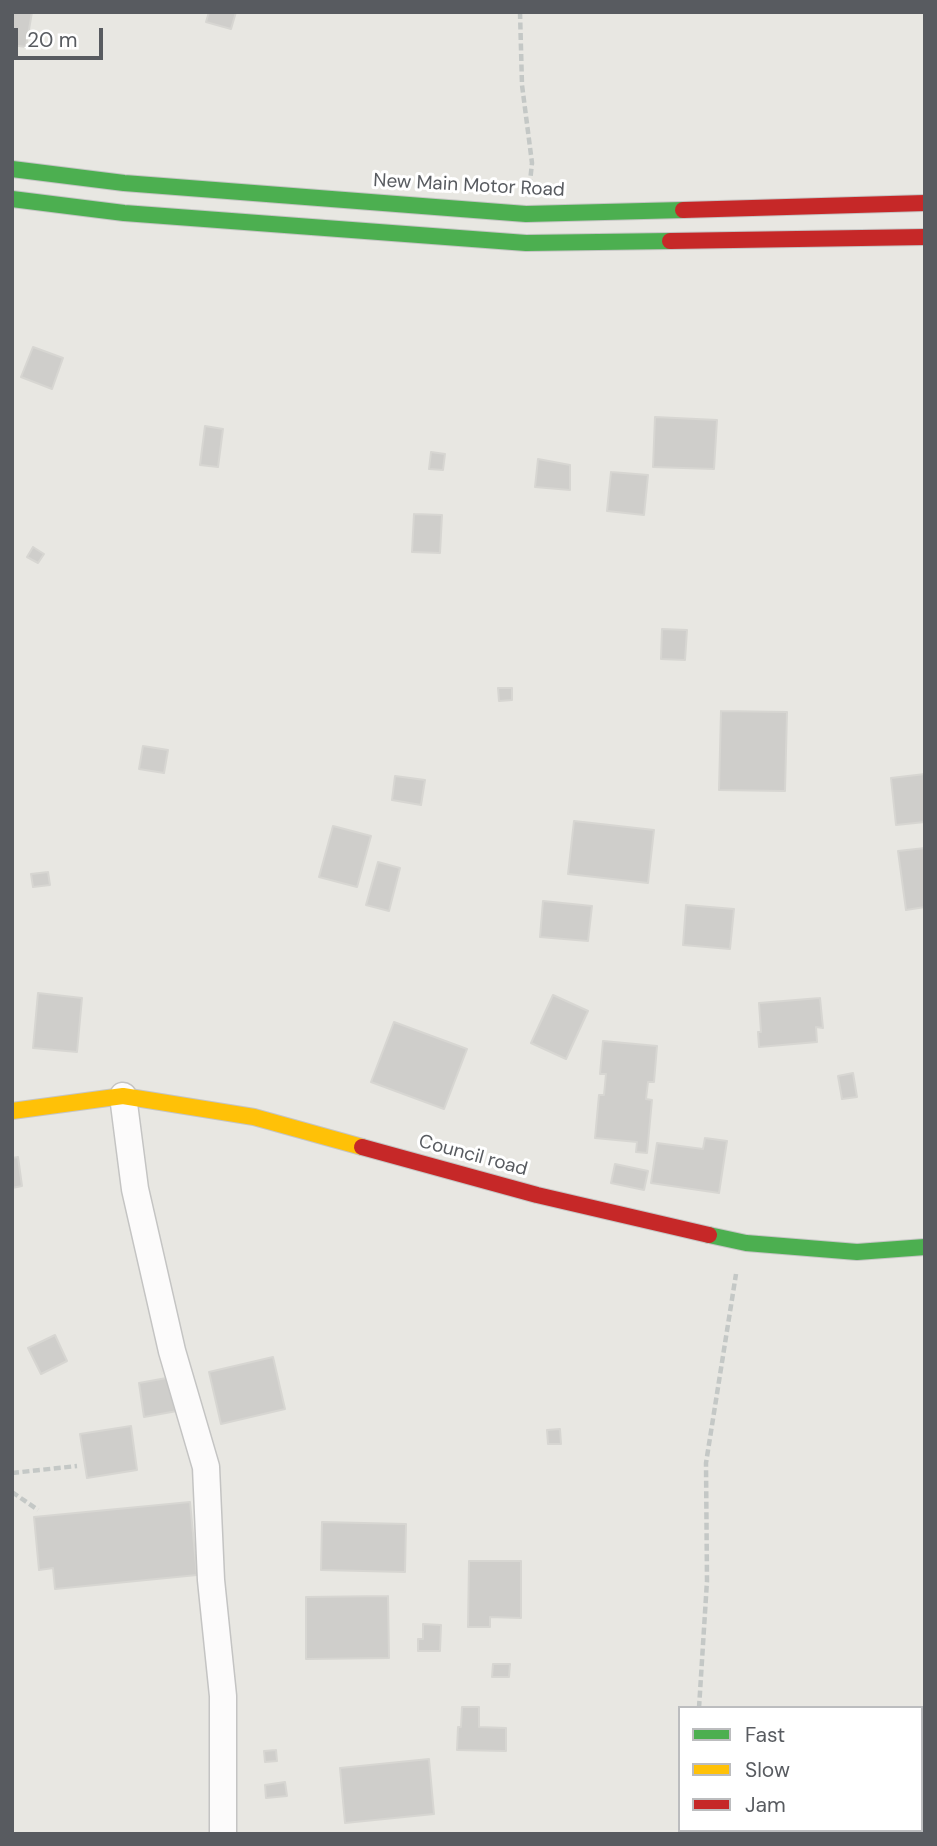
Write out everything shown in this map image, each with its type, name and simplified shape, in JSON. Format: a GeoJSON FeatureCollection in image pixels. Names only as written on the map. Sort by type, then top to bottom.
{"type":"FeatureCollection","features":[{"type":"Feature","properties":{"kind":"main road","name":"New Main Motor Road"},"geometry":{"type":"LineString","coordinates":[[12,169],[124,183],[526,214],[925,204]]}},
{"type":"Feature","properties":{"kind":"main road"},"geometry":{"type":"LineString","coordinates":[[12,200],[124,213],[526,243],[925,237]]}},
{"type":"Feature","properties":{"kind":"main road","name":"Council road"},"geometry":{"type":"LineString","coordinates":[[12,1111],[123,1096],[254,1117],[537,1195],[746,1243],[857,1252],[925,1247]]}},
{"type":"Feature","properties":{"kind":"street"},"geometry":{"type":"LineString","coordinates":[[123,1096],[135,1189],[172,1351],[206,1467],[211,1580],[223,1696],[223,1834]]}},
{"type":"Feature","properties":{"kind":"path"},"geometry":{"type":"LineString","coordinates":[[520,12],[522,85],[532,163],[526,214]]}},
{"type":"Feature","properties":{"kind":"path"},"geometry":{"type":"LineString","coordinates":[[699,1706],[707,1581],[706,1463],[733,1284],[746,1243]]}},
{"type":"Feature","properties":{"kind":"path"},"geometry":{"type":"LineString","coordinates":[[12,1473],[76,1465]]}},
{"type":"Feature","properties":{"kind":"path"},"geometry":{"type":"LineString","coordinates":[[12,1492],[38,1510]]}},
{"type":"Feature","properties":{"kind":"building"},"geometry":{"type":"Polygon","coordinates":[[[12,12],[32,12],[26,47],[12,45],[12,12]]]}},
{"type":"Feature","properties":{"kind":"building"},"geometry":{"type":"Polygon","coordinates":[[[209,12],[236,12],[231,29],[206,22],[209,12]]]}},
{"type":"Feature","properties":{"kind":"building"},"geometry":{"type":"Polygon","coordinates":[[[33,347],[63,358],[52,389],[21,377],[33,347]]]}},
{"type":"Feature","properties":{"kind":"building"},"geometry":{"type":"Polygon","coordinates":[[[655,417],[717,420],[714,469],[653,467],[655,417]]]}},
{"type":"Feature","properties":{"kind":"building"},"geometry":{"type":"Polygon","coordinates":[[[205,426],[223,429],[218,467],[200,465],[205,426]]]}},
{"type":"Feature","properties":{"kind":"building"},"geometry":{"type":"Polygon","coordinates":[[[431,452],[445,454],[443,470],[429,469],[431,452]]]}},
{"type":"Feature","properties":{"kind":"building"},"geometry":{"type":"Polygon","coordinates":[[[538,459],[570,465],[570,490],[535,487],[538,459]]]}},
{"type":"Feature","properties":{"kind":"building"},"geometry":{"type":"Polygon","coordinates":[[[611,472],[648,475],[644,515],[607,511],[611,472]]]}},
{"type":"Feature","properties":{"kind":"building"},"geometry":{"type":"Polygon","coordinates":[[[414,514],[442,515],[440,553],[412,552],[414,514]]]}},
{"type":"Feature","properties":{"kind":"building"},"geometry":{"type":"Polygon","coordinates":[[[33,547],[44,554],[38,563],[27,557],[33,547]]]}},
{"type":"Feature","properties":{"kind":"building"},"geometry":{"type":"Polygon","coordinates":[[[662,629],[687,630],[685,660],[661,659],[662,629]]]}},
{"type":"Feature","properties":{"kind":"building"},"geometry":{"type":"Polygon","coordinates":[[[498,688],[512,688],[512,700],[499,701],[498,688]]]}},
{"type":"Feature","properties":{"kind":"building"},"geometry":{"type":"Polygon","coordinates":[[[721,711],[787,712],[785,791],[719,790],[721,711]]]}},
{"type":"Feature","properties":{"kind":"building"},"geometry":{"type":"Polygon","coordinates":[[[143,746],[168,750],[164,773],[139,769],[143,746]]]}},
{"type":"Feature","properties":{"kind":"building"},"geometry":{"type":"Polygon","coordinates":[[[925,774],[925,822],[896,825],[891,778],[925,774]]]}},
{"type":"Feature","properties":{"kind":"building"},"geometry":{"type":"Polygon","coordinates":[[[395,776],[425,780],[421,805],[392,800],[395,776]]]}},
{"type":"Feature","properties":{"kind":"building"},"geometry":{"type":"Polygon","coordinates":[[[574,821],[654,830],[648,883],[568,874],[574,821]]]}},
{"type":"Feature","properties":{"kind":"building"},"geometry":{"type":"Polygon","coordinates":[[[333,826],[371,836],[357,887],[319,877],[333,826]]]}},
{"type":"Feature","properties":{"kind":"building"},"geometry":{"type":"Polygon","coordinates":[[[925,848],[925,907],[906,910],[898,851],[925,848]]]}},
{"type":"Feature","properties":{"kind":"building"},"geometry":{"type":"Polygon","coordinates":[[[378,862],[400,868],[389,911],[366,905],[378,862]]]}},
{"type":"Feature","properties":{"kind":"building"},"geometry":{"type":"Polygon","coordinates":[[[48,872],[50,885],[33,887],[31,874],[48,872]]]}},
{"type":"Feature","properties":{"kind":"building"},"geometry":{"type":"Polygon","coordinates":[[[543,901],[592,906],[588,941],[540,937],[543,901]]]}},
{"type":"Feature","properties":{"kind":"building"},"geometry":{"type":"Polygon","coordinates":[[[686,905],[734,909],[730,949],[683,945],[686,905]]]}},
{"type":"Feature","properties":{"kind":"building"},"geometry":{"type":"Polygon","coordinates":[[[38,993],[82,998],[77,1052],[33,1048],[38,993]]]}},
{"type":"Feature","properties":{"kind":"building"},"geometry":{"type":"Polygon","coordinates":[[[553,995],[588,1011],[566,1059],[531,1043],[553,995]]]}},
{"type":"Feature","properties":{"kind":"building"},"geometry":{"type":"Polygon","coordinates":[[[820,998],[823,1028],[816,1027],[817,1042],[759,1047],[759,1003],[820,998]]]}},
{"type":"Feature","properties":{"kind":"building"},"geometry":{"type":"Polygon","coordinates":[[[394,1022],[467,1049],[444,1109],[371,1082],[394,1022]]]}},
{"type":"Feature","properties":{"kind":"building"},"geometry":{"type":"Polygon","coordinates":[[[603,1041],[657,1046],[654,1082],[648,1082],[646,1099],[652,1100],[647,1153],[636,1152],[637,1142],[595,1138],[599,1095],[604,1095],[606,1074],[600,1074],[603,1041]]]}},
{"type":"Feature","properties":{"kind":"building"},"geometry":{"type":"Polygon","coordinates":[[[853,1073],[857,1097],[842,1099],[838,1076],[853,1073]]]}},
{"type":"Feature","properties":{"kind":"building"},"geometry":{"type":"Polygon","coordinates":[[[705,1138],[727,1141],[719,1193],[651,1183],[657,1143],[703,1149],[705,1138]]]}},
{"type":"Feature","properties":{"kind":"building"},"geometry":{"type":"Polygon","coordinates":[[[18,1157],[22,1186],[12,1188],[12,1158],[18,1157]]]}},
{"type":"Feature","properties":{"kind":"building"},"geometry":{"type":"Polygon","coordinates":[[[615,1164],[648,1171],[644,1190],[611,1183],[615,1164]]]}},
{"type":"Feature","properties":{"kind":"building"},"geometry":{"type":"Polygon","coordinates":[[[55,1335],[67,1361],[41,1374],[28,1348],[55,1335]]]}},
{"type":"Feature","properties":{"kind":"building"},"geometry":{"type":"Polygon","coordinates":[[[273,1357],[285,1409],[221,1424],[209,1372],[273,1357]]]}},
{"type":"Feature","properties":{"kind":"building"},"geometry":{"type":"Polygon","coordinates":[[[172,1377],[177,1411],[144,1417],[139,1383],[172,1377]]]}},
{"type":"Feature","properties":{"kind":"building"},"geometry":{"type":"Polygon","coordinates":[[[131,1426],[137,1470],[87,1478],[80,1434],[131,1426]]]}},
{"type":"Feature","properties":{"kind":"building"},"geometry":{"type":"Polygon","coordinates":[[[560,1429],[561,1444],[548,1444],[547,1430],[560,1429]]]}},
{"type":"Feature","properties":{"kind":"building"},"geometry":{"type":"Polygon","coordinates":[[[190,1502],[197,1575],[55,1589],[53,1568],[39,1570],[34,1517],[190,1502]]]}},
{"type":"Feature","properties":{"kind":"building"},"geometry":{"type":"Polygon","coordinates":[[[322,1522],[406,1524],[405,1572],[321,1570],[322,1522]]]}},
{"type":"Feature","properties":{"kind":"building"},"geometry":{"type":"Polygon","coordinates":[[[469,1561],[521,1561],[521,1618],[490,1617],[490,1627],[468,1627],[469,1561]]]}},
{"type":"Feature","properties":{"kind":"building"},"geometry":{"type":"Polygon","coordinates":[[[388,1596],[389,1658],[306,1659],[306,1597],[388,1596]]]}},
{"type":"Feature","properties":{"kind":"building"},"geometry":{"type":"Polygon","coordinates":[[[423,1624],[441,1625],[440,1651],[418,1651],[418,1639],[423,1639],[423,1624]]]}},
{"type":"Feature","properties":{"kind":"building"},"geometry":{"type":"Polygon","coordinates":[[[493,1664],[510,1664],[509,1677],[492,1677],[493,1664]]]}},
{"type":"Feature","properties":{"kind":"building"},"geometry":{"type":"Polygon","coordinates":[[[462,1707],[479,1707],[479,1727],[506,1728],[506,1751],[457,1750],[462,1707]]]}},
{"type":"Feature","properties":{"kind":"building"},"geometry":{"type":"Polygon","coordinates":[[[276,1750],[277,1761],[265,1762],[264,1751],[276,1750]]]}},
{"type":"Feature","properties":{"kind":"building"},"geometry":{"type":"Polygon","coordinates":[[[429,1759],[434,1814],[345,1823],[340,1768],[429,1759]]]}},
{"type":"Feature","properties":{"kind":"building"},"geometry":{"type":"Polygon","coordinates":[[[285,1782],[287,1796],[266,1798],[265,1785],[285,1782]]]}},
{"type":"Feature","properties":{"kind":"traffic: fast"},"geometry":{"type":"LineString","coordinates":[[12,169],[124,183],[526,214],[683,210]]}},
{"type":"Feature","properties":{"kind":"traffic: fast"},"geometry":{"type":"LineString","coordinates":[[12,199],[124,213],[526,243],[670,241]]}},
{"type":"Feature","properties":{"kind":"traffic: fast"},"geometry":{"type":"LineString","coordinates":[[709,1235],[746,1243],[857,1252],[925,1247]]}},
{"type":"Feature","properties":{"kind":"traffic: slow"},"geometry":{"type":"LineString","coordinates":[[12,1111],[123,1096],[254,1117],[362,1147]]}},
{"type":"Feature","properties":{"kind":"traffic: jam"},"geometry":{"type":"LineString","coordinates":[[683,210],[925,203]]}},
{"type":"Feature","properties":{"kind":"traffic: jam"},"geometry":{"type":"LineString","coordinates":[[670,241],[925,237]]}},
{"type":"Feature","properties":{"kind":"traffic: jam"},"geometry":{"type":"LineString","coordinates":[[362,1147],[537,1195],[709,1235]]}}]}
